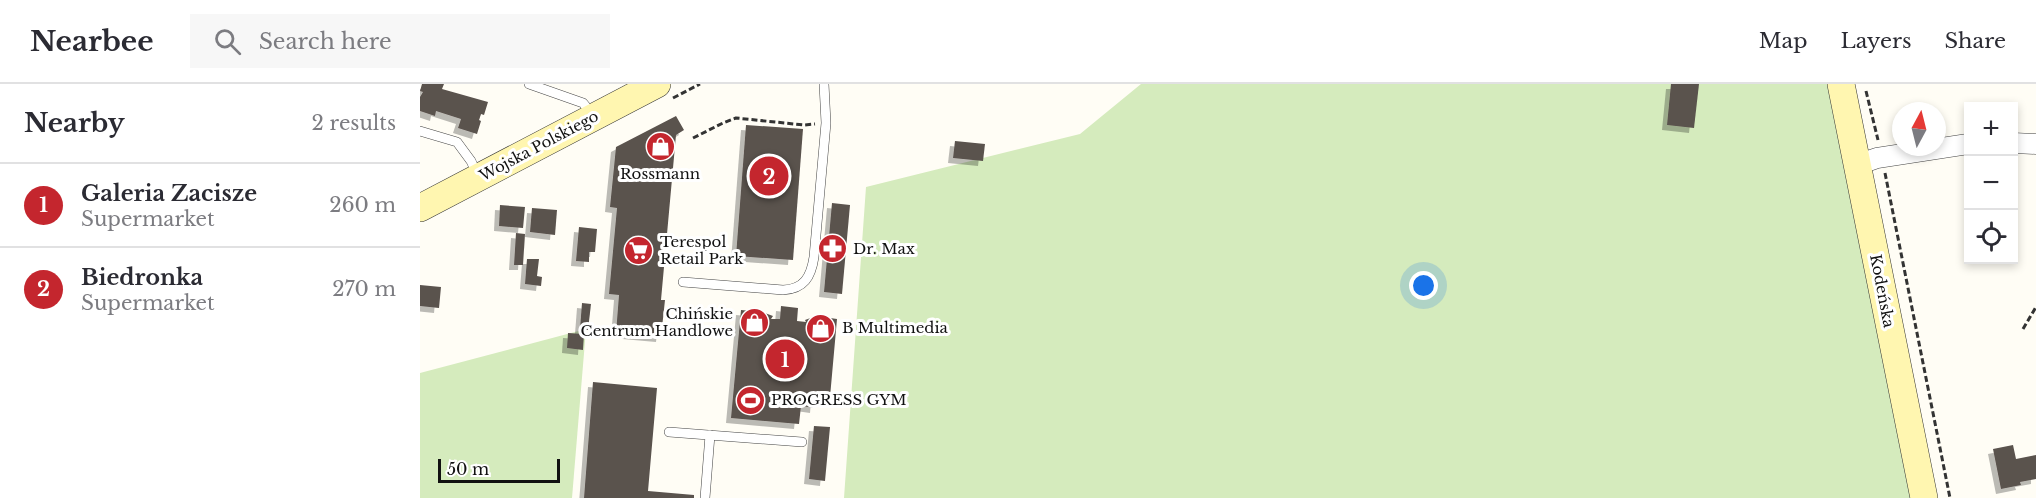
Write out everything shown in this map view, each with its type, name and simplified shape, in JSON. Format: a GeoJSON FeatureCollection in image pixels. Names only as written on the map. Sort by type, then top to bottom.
{"type":"FeatureCollection","features":[{"type":"Feature","properties":{"kind":"main road","name":"Wojska Polskiego"},"geometry":{"type":"LineString","coordinates":[[420,208],[657,84]]}},
{"type":"Feature","properties":{"kind":"main road","name":"Kodeńska"},"geometry":{"type":"LineString","coordinates":[[1841,84],[1869,161],[1924,498]]}},
{"type":"Feature","properties":{"kind":"street"},"geometry":{"type":"LineString","coordinates":[[2018,143],[2036,144]]}},
{"type":"Feature","properties":{"kind":"street"},"geometry":{"type":"LineString","coordinates":[[1869,161],[1964,145]]}},
{"type":"Feature","properties":{"kind":"lane"},"geometry":{"type":"LineString","coordinates":[[529,84],[583,103],[595,116]]}},
{"type":"Feature","properties":{"kind":"lane"},"geometry":{"type":"LineString","coordinates":[[683,282],[792,290],[801,286],[808,278],[814,256],[826,123],[824,84]]}},
{"type":"Feature","properties":{"kind":"lane"},"geometry":{"type":"LineString","coordinates":[[420,131],[457,142],[479,177]]}},
{"type":"Feature","properties":{"kind":"lane"},"geometry":{"type":"LineString","coordinates":[[669,432],[802,442]]}},
{"type":"Feature","properties":{"kind":"lane"},"geometry":{"type":"LineString","coordinates":[[705,498],[710,435]]}},
{"type":"Feature","properties":{"kind":"path"},"geometry":{"type":"LineString","coordinates":[[1864,84],[1869,161],[1950,498]]}},
{"type":"Feature","properties":{"kind":"path"},"geometry":{"type":"LineString","coordinates":[[693,138],[736,118],[804,125],[826,123]]}},
{"type":"Feature","properties":{"kind":"path"},"geometry":{"type":"LineString","coordinates":[[2023,329],[2036,307]]}},
{"type":"Feature","properties":{"kind":"green space"},"geometry":{"type":"Polygon","coordinates":[[[1141,84],[1829,84],[1911,498],[844,498],[866,187],[1080,134],[1141,84]]]}},
{"type":"Feature","properties":{"kind":"green space"},"geometry":{"type":"Polygon","coordinates":[[[586,329],[572,498],[420,498],[420,373],[586,329]]]}},
{"type":"Feature","properties":{"kind":"building"},"geometry":{"type":"Polygon","coordinates":[[[422,84],[444,84],[442,89],[488,102],[484,115],[481,114],[477,134],[458,128],[461,119],[436,111],[435,116],[420,111],[422,84]]]}},
{"type":"Feature","properties":{"kind":"building"},"geometry":{"type":"Polygon","coordinates":[[[1671,84],[1699,84],[1694,128],[1667,125],[1671,84]]]}},
{"type":"Feature","properties":{"kind":"building","name":"Terespol Retail Park"},"geometry":{"type":"Polygon","coordinates":[[[676,116],[684,130],[676,135],[661,300],[665,300],[661,337],[616,333],[619,295],[609,294],[617,208],[610,207],[616,147],[676,116]]]}},
{"type":"Feature","properties":{"kind":"building"},"geometry":{"type":"Polygon","coordinates":[[[746,125],[803,129],[793,260],[736,256],[746,125]]]}},
{"type":"Feature","properties":{"kind":"building"},"geometry":{"type":"Polygon","coordinates":[[[955,141],[985,144],[983,161],[953,158],[955,141]]]}},
{"type":"Feature","properties":{"kind":"building"},"geometry":{"type":"Polygon","coordinates":[[[832,203],[850,205],[842,294],[824,292],[832,203]]]}},
{"type":"Feature","properties":{"kind":"building"},"geometry":{"type":"Polygon","coordinates":[[[500,205],[525,207],[523,228],[499,226],[500,205]]]}},
{"type":"Feature","properties":{"kind":"building"},"geometry":{"type":"Polygon","coordinates":[[[532,208],[557,210],[555,235],[530,232],[532,208]]]}},
{"type":"Feature","properties":{"kind":"building"},"geometry":{"type":"Polygon","coordinates":[[[579,227],[597,229],[595,252],[589,252],[589,262],[576,261],[579,227]]]}},
{"type":"Feature","properties":{"kind":"building"},"geometry":{"type":"Polygon","coordinates":[[[516,233],[525,234],[523,265],[514,265],[516,233]]]}},
{"type":"Feature","properties":{"kind":"building"},"geometry":{"type":"Polygon","coordinates":[[[527,259],[539,259],[537,276],[542,277],[541,286],[525,284],[527,259]]]}},
{"type":"Feature","properties":{"kind":"building"},"geometry":{"type":"Polygon","coordinates":[[[420,285],[441,287],[439,308],[420,306],[420,285]]]}},
{"type":"Feature","properties":{"kind":"building"},"geometry":{"type":"Polygon","coordinates":[[[582,303],[591,304],[588,330],[580,329],[582,303]]]}},
{"type":"Feature","properties":{"kind":"building"},"geometry":{"type":"Polygon","coordinates":[[[781,306],[798,308],[797,321],[806,322],[805,320],[816,316],[837,319],[830,397],[816,396],[815,408],[801,406],[799,424],[731,418],[741,310],[762,312],[773,316],[771,319],[780,319],[781,306]]]}},
{"type":"Feature","properties":{"kind":"building"},"geometry":{"type":"Polygon","coordinates":[[[568,333],[584,334],[583,350],[567,348],[568,333]]]}},
{"type":"Feature","properties":{"kind":"building"},"geometry":{"type":"Polygon","coordinates":[[[593,382],[657,388],[648,491],[694,495],[694,498],[584,498],[593,382]]]}},
{"type":"Feature","properties":{"kind":"building"},"geometry":{"type":"Polygon","coordinates":[[[814,426],[830,427],[825,481],[809,479],[814,426]]]}},
{"type":"Feature","properties":{"kind":"building"},"geometry":{"type":"Polygon","coordinates":[[[2013,445],[2016,459],[2036,455],[2036,479],[2001,489],[1993,449],[2013,445]]]}},
{"type":"Feature","properties":{"kind":"place","name":"Rossmann"},"geometry":{"type":"Point","coordinates":[660,147]}},
{"type":"Feature","properties":{"kind":"place","name":"Biedronka"},"geometry":{"type":"Point","coordinates":[769,176]}},
{"type":"Feature","properties":{"kind":"place","name":"Dr. Max"},"geometry":{"type":"Point","coordinates":[832,249]}},
{"type":"Feature","properties":{"kind":"place","name":"Terespol Retail Park"},"geometry":{"type":"Point","coordinates":[639,251]}},
{"type":"Feature","properties":{"kind":"place","name":"Chińskie Centrum Handlowe"},"geometry":{"type":"Point","coordinates":[754,323]}},
{"type":"Feature","properties":{"kind":"place","name":"B Multimedia"},"geometry":{"type":"Point","coordinates":[821,328]}},
{"type":"Feature","properties":{"kind":"place","name":"Galeria Zacisze"},"geometry":{"type":"Point","coordinates":[785,359]}},
{"type":"Feature","properties":{"kind":"place","name":"PROGRESS GYM"},"geometry":{"type":"Point","coordinates":[750,400]}}]}
